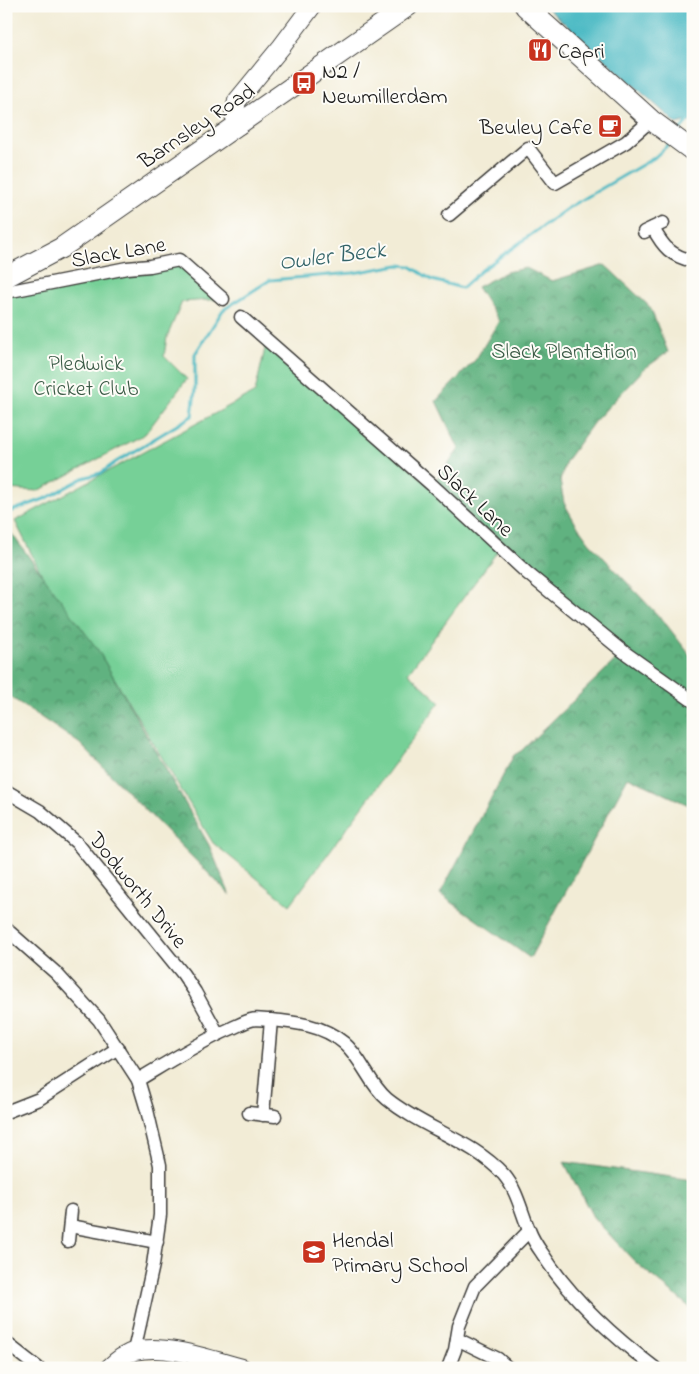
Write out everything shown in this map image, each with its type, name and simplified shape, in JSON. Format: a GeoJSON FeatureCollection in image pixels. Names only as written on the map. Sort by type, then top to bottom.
{"type":"FeatureCollection","features":[{"type":"Feature","properties":{"kind":"main road","name":"Barnsley Road"},"geometry":{"type":"LineString","coordinates":[[6,276],[61,248],[408,6]]}},
{"type":"Feature","properties":{"kind":"main road"},"geometry":{"type":"LineString","coordinates":[[525,6],[651,120],[680,142]]}},
{"type":"Feature","properties":{"kind":"street"},"geometry":{"type":"LineString","coordinates":[[239,125],[234,114],[237,101],[312,6]]}},
{"type":"Feature","properties":{"kind":"street"},"geometry":{"type":"LineString","coordinates":[[448,215],[528,148],[555,183],[626,142],[651,120]]}},
{"type":"Feature","properties":{"kind":"street"},"geometry":{"type":"LineString","coordinates":[[653,227],[667,250],[680,258],[693,260]]}},
{"type":"Feature","properties":{"kind":"street","name":"Slack Lane"},"geometry":{"type":"LineString","coordinates":[[6,292],[127,268],[150,266],[179,260],[223,299]]}},
{"type":"Feature","properties":{"kind":"street","name":"Slack Lane"},"geometry":{"type":"LineString","coordinates":[[241,317],[432,485],[527,573],[624,652],[693,700]]}},
{"type":"Feature","properties":{"kind":"street","name":"Dodworth Drive"},"geometry":{"type":"LineString","coordinates":[[6,791],[40,811],[77,843],[183,974],[218,1034]]}},
{"type":"Feature","properties":{"kind":"street"},"geometry":{"type":"LineString","coordinates":[[6,929],[32,950],[99,1020],[138,1080],[148,1110],[160,1165],[161,1192],[157,1242],[134,1351]]}},
{"type":"Feature","properties":{"kind":"street"},"geometry":{"type":"LineString","coordinates":[[138,1080],[218,1034],[252,1019],[303,1024],[326,1031],[344,1043],[358,1059],[383,1096],[398,1108],[474,1150],[491,1162],[505,1177],[521,1206],[529,1231],[542,1254],[583,1304],[610,1331],[655,1368]]}},
{"type":"Feature","properties":{"kind":"street"},"geometry":{"type":"LineString","coordinates":[[249,1113],[269,1116],[271,1020]]}},
{"type":"Feature","properties":{"kind":"street"},"geometry":{"type":"LineString","coordinates":[[6,1112],[39,1099],[118,1048]]}},
{"type":"Feature","properties":{"kind":"street"},"geometry":{"type":"LineString","coordinates":[[68,1241],[71,1211]]}},
{"type":"Feature","properties":{"kind":"street"},"geometry":{"type":"LineString","coordinates":[[70,1226],[157,1242]]}},
{"type":"Feature","properties":{"kind":"street"},"geometry":{"type":"LineString","coordinates":[[448,1368],[459,1326],[475,1286],[529,1231]]}},
{"type":"Feature","properties":{"kind":"street"},"geometry":{"type":"LineString","coordinates":[[457,1339],[498,1359],[508,1368]]}},
{"type":"Feature","properties":{"kind":"street"},"geometry":{"type":"LineString","coordinates":[[6,1344],[38,1368]]}},
{"type":"Feature","properties":{"kind":"street"},"geometry":{"type":"LineString","coordinates":[[109,1368],[119,1359],[134,1351],[150,1349],[188,1353],[242,1368]]}},
{"type":"Feature","properties":{"kind":"green space","name":"Pledwick Cricket Club"},"geometry":{"type":"Polygon","coordinates":[[[179,260],[223,299],[182,302],[167,337],[164,356],[187,379],[145,434],[38,491],[6,489],[6,294],[179,260]]]}},
{"type":"Feature","properties":{"kind":"green space","name":"Slack Plantation"},"geometry":{"type":"Polygon","coordinates":[[[605,265],[650,307],[668,352],[644,369],[594,422],[566,461],[560,481],[564,503],[589,542],[666,624],[693,659],[693,807],[628,777],[530,958],[440,894],[514,755],[521,751],[624,652],[432,485],[459,449],[436,401],[476,359],[499,321],[477,287],[506,272],[526,268],[552,281],[605,265]]]}},
{"type":"Feature","properties":{"kind":"green space"},"geometry":{"type":"Polygon","coordinates":[[[267,340],[500,548],[408,673],[440,702],[290,905],[213,843],[98,651],[45,581],[15,521],[255,392],[267,340]]]}},
{"type":"Feature","properties":{"kind":"green space"},"geometry":{"type":"Polygon","coordinates":[[[6,532],[12,534],[98,650],[209,845],[230,895],[79,743],[6,694],[6,532]]]}},
{"type":"Feature","properties":{"kind":"green space"},"geometry":{"type":"Polygon","coordinates":[[[564,1162],[693,1180],[693,1310],[635,1262],[593,1217],[564,1162]]]}},
{"type":"Feature","properties":{"kind":"water"},"geometry":{"type":"Polygon","coordinates":[[[545,6],[693,6],[693,123],[687,121],[677,124],[545,6]]]}},
{"type":"Feature","properties":{"kind":"waterway","name":"Owler Beck"},"geometry":{"type":"LineString","coordinates":[[678,132],[688,121]]}},
{"type":"Feature","properties":{"kind":"waterway","name":"Owler Beck"},"geometry":{"type":"LineString","coordinates":[[6,513],[47,498],[83,478],[101,473],[192,416],[195,390],[195,354],[223,310],[270,280],[353,273],[399,265],[410,266],[432,280],[462,288],[482,270],[568,208],[654,158],[670,143]]}},
{"type":"Feature","properties":{"kind":"place","name":"Capri"},"geometry":{"type":"Point","coordinates":[540,50]}},
{"type":"Feature","properties":{"kind":"place","name":"N2 / Newmillerdam"},"geometry":{"type":"Point","coordinates":[304,83]}},
{"type":"Feature","properties":{"kind":"place","name":"Beuley Cafe"},"geometry":{"type":"Point","coordinates":[610,126]}},
{"type":"Feature","properties":{"kind":"place","name":"Hendal Primary School"},"geometry":{"type":"Point","coordinates":[314,1252]}}]}
